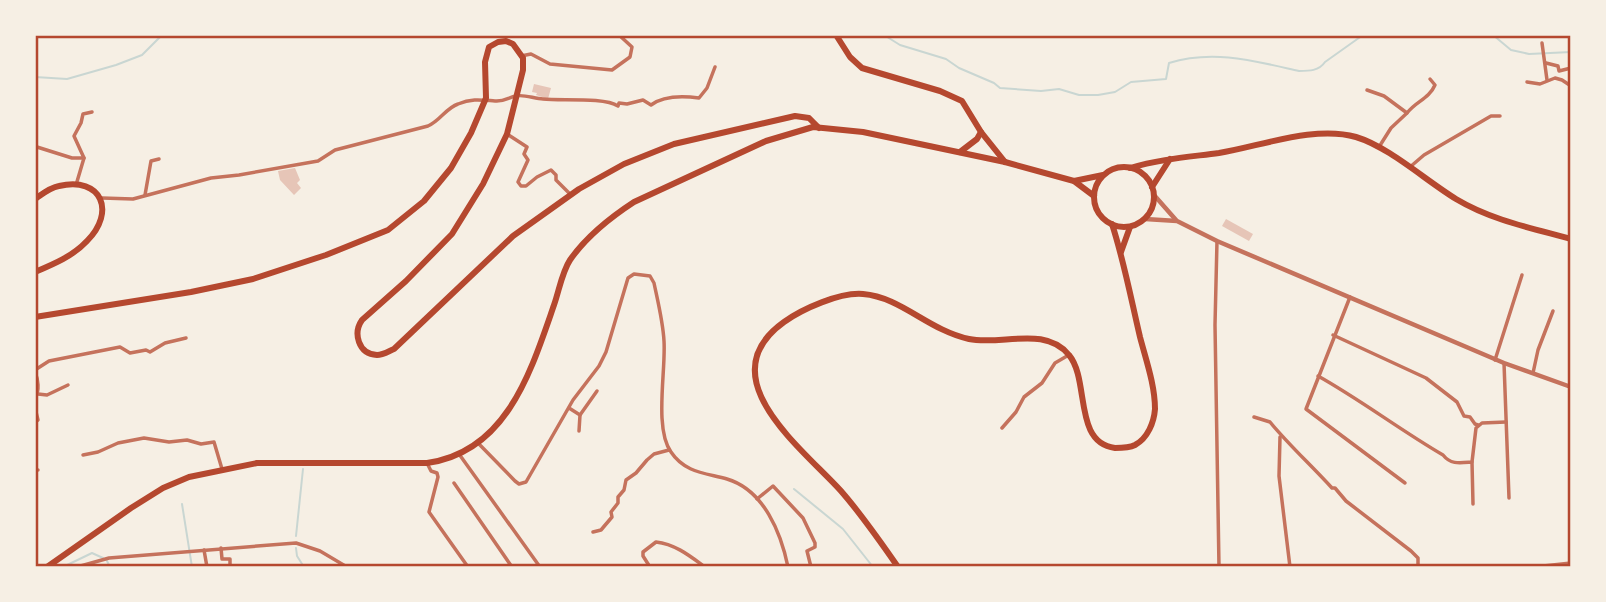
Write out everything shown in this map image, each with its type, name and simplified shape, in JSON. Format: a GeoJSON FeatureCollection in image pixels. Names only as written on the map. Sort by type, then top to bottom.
{"type":"FeatureCollection","features":[{"type":"Feature","properties":{"kind":"main road"},"geometry":{"type":"LineString","coordinates":[[836,35],[850,57],[862,68],[940,91],[961,101],[1005,162]]}},
{"type":"Feature","properties":{"kind":"main road"},"geometry":{"type":"LineString","coordinates":[[35,317],[191,292],[253,279],[388,230],[424,201],[451,168],[471,134],[486,99],[485,62],[489,47],[498,42],[506,41],[519,50],[523,70],[507,134],[483,184],[452,234],[406,281],[362,320],[356,337],[367,352],[376,355],[394,349],[513,236],[571,195],[624,164],[685,141],[794,116],[809,118],[819,128]]}},
{"type":"Feature","properties":{"kind":"main road"},"geometry":{"type":"LineString","coordinates":[[48,566],[131,508],[163,488],[189,477],[257,463],[427,463],[444,461],[458,454],[507,416],[526,380],[569,261],[615,214],[654,192],[766,141],[813,127],[863,132],[1005,162],[1074,181],[1094,196]]}},
{"type":"Feature","properties":{"kind":"main road"},"geometry":{"type":"LineString","coordinates":[[960,152],[977,139],[981,132]]}},
{"type":"Feature","properties":{"kind":"main road"},"geometry":{"type":"LineString","coordinates":[[1074,181],[1104,175],[1116,168],[1247,148],[1316,134],[1348,135],[1379,147],[1487,216],[1571,239]]}},
{"type":"Feature","properties":{"kind":"main road"},"geometry":{"type":"LineString","coordinates":[[1153,187],[1170,159]]}},
{"type":"Feature","properties":{"kind":"main road"},"geometry":{"type":"LineString","coordinates":[[1112,224],[1130,226],[1145,219],[1153,204],[1153,187],[1144,174],[1130,167]]}},
{"type":"Feature","properties":{"kind":"main road"},"geometry":{"type":"LineString","coordinates":[[898,567],[854,506],[776,423],[762,402],[755,373],[756,358],[763,341],[799,312],[830,300],[860,293],[893,302],[928,324],[955,335],[989,340],[1039,339],[1059,346],[1069,355],[1078,370],[1087,423],[1095,437],[1115,448],[1129,447],[1140,442],[1153,419],[1154,391],[1121,252],[1112,224],[1097,210],[1094,196],[1104,175]]}},
{"type":"Feature","properties":{"kind":"main road"},"geometry":{"type":"LineString","coordinates":[[35,272],[65,259],[87,241],[102,218],[102,198],[89,187],[76,184],[58,186],[36,198]]}},
{"type":"Feature","properties":{"kind":"main road"},"geometry":{"type":"LineString","coordinates":[[1121,252],[1130,226]]}},
{"type":"Feature","properties":{"kind":"street"},"geometry":{"type":"LineString","coordinates":[[521,55],[536,55],[550,64],[612,70],[629,57],[632,47],[619,35]]}},
{"type":"Feature","properties":{"kind":"street"},"geometry":{"type":"LineString","coordinates":[[1542,43],[1547,80]]}},
{"type":"Feature","properties":{"kind":"street"},"geometry":{"type":"LineString","coordinates":[[1544,62],[1558,66],[1559,71],[1571,68]]}},
{"type":"Feature","properties":{"kind":"street"},"geometry":{"type":"LineString","coordinates":[[102,198],[133,199],[211,178],[239,176],[318,161],[335,150],[428,126],[456,104],[486,99],[504,101],[517,95],[545,100],[601,100],[618,106],[619,103],[643,100],[651,105],[660,100],[679,97],[699,98],[707,88],[715,67]]}},
{"type":"Feature","properties":{"kind":"street"},"geometry":{"type":"LineString","coordinates":[[1527,82],[1540,85],[1555,78],[1571,86]]}},
{"type":"Feature","properties":{"kind":"street"},"geometry":{"type":"LineString","coordinates":[[1379,147],[1391,128],[1416,102],[1423,100],[1433,90],[1435,85],[1430,79]]}},
{"type":"Feature","properties":{"kind":"street"},"geometry":{"type":"LineString","coordinates":[[1367,90],[1384,96],[1407,113]]}},
{"type":"Feature","properties":{"kind":"street"},"geometry":{"type":"LineString","coordinates":[[76,184],[84,158],[74,136],[83,114],[92,112]]}},
{"type":"Feature","properties":{"kind":"street"},"geometry":{"type":"LineString","coordinates":[[1408,168],[1424,155],[1491,116],[1500,116]]}},
{"type":"Feature","properties":{"kind":"street"},"geometry":{"type":"LineString","coordinates":[[507,134],[527,147],[524,154],[528,160],[518,182],[521,186],[526,186],[551,170],[556,175],[556,180],[569,190],[571,195]]}},
{"type":"Feature","properties":{"kind":"street"},"geometry":{"type":"LineString","coordinates":[[37,147],[72,159],[84,158]]}},
{"type":"Feature","properties":{"kind":"street"},"geometry":{"type":"LineString","coordinates":[[145,195],[151,161],[159,159]]}},
{"type":"Feature","properties":{"kind":"street"},"geometry":{"type":"LineString","coordinates":[[1154,195],[1177,221],[1217,241],[1495,360],[1571,387]]}},
{"type":"Feature","properties":{"kind":"street"},"geometry":{"type":"LineString","coordinates":[[1145,219],[1177,221]]}},
{"type":"Feature","properties":{"kind":"street"},"geometry":{"type":"LineString","coordinates":[[1217,241],[1215,325],[1219,567]]}},
{"type":"Feature","properties":{"kind":"street"},"geometry":{"type":"LineString","coordinates":[[476,442],[515,481],[523,484],[569,408],[599,366],[606,352],[628,278],[635,274],[650,276],[654,283],[664,338],[661,404],[669,450],[681,464],[696,472],[739,483],[757,499],[779,531],[788,567]]}},
{"type":"Feature","properties":{"kind":"street"},"geometry":{"type":"LineString","coordinates":[[1495,360],[1522,275]]}},
{"type":"Feature","properties":{"kind":"street"},"geometry":{"type":"LineString","coordinates":[[1350,297],[1333,335],[1306,407],[1307,411],[1405,483]]}},
{"type":"Feature","properties":{"kind":"street"},"geometry":{"type":"LineString","coordinates":[[1532,375],[1553,311]]}},
{"type":"Feature","properties":{"kind":"street"},"geometry":{"type":"LineString","coordinates":[[1333,335],[1426,377],[1457,402],[1464,416],[1470,416],[1475,424],[1506,422]]}},
{"type":"Feature","properties":{"kind":"street"},"geometry":{"type":"LineString","coordinates":[[68,385],[47,395],[36,396],[35,371],[49,361],[120,347],[130,353],[146,350],[150,352],[165,343],[186,338]]}},
{"type":"Feature","properties":{"kind":"street"},"geometry":{"type":"LineString","coordinates":[[1002,428],[1016,412],[1024,397],[1042,383],[1055,363],[1069,355]]}},
{"type":"Feature","properties":{"kind":"street"},"geometry":{"type":"LineString","coordinates":[[1504,363],[1509,498]]}},
{"type":"Feature","properties":{"kind":"street"},"geometry":{"type":"LineString","coordinates":[[1318,376],[1362,401],[1384,419],[1443,455],[1448,461],[1472,462]]}},
{"type":"Feature","properties":{"kind":"street"},"geometry":{"type":"LineString","coordinates":[[579,431],[580,415],[597,391]]}},
{"type":"Feature","properties":{"kind":"street"},"geometry":{"type":"LineString","coordinates":[[35,408],[38,420],[35,422]]}},
{"type":"Feature","properties":{"kind":"street"},"geometry":{"type":"LineString","coordinates":[[569,408],[580,415]]}},
{"type":"Feature","properties":{"kind":"street"},"geometry":{"type":"LineString","coordinates":[[1254,417],[1270,422],[1280,437],[1346,501],[1411,551],[1418,558],[1418,567]]}},
{"type":"Feature","properties":{"kind":"street"},"geometry":{"type":"LineString","coordinates":[[1472,504],[1472,462],[1478,425]]}},
{"type":"Feature","properties":{"kind":"street"},"geometry":{"type":"LineString","coordinates":[[1280,437],[1279,476],[1290,567]]}},
{"type":"Feature","properties":{"kind":"street"},"geometry":{"type":"LineString","coordinates":[[83,455],[118,443],[144,438],[169,442],[187,440],[202,444],[214,442],[222,469]]}},
{"type":"Feature","properties":{"kind":"street"},"geometry":{"type":"LineString","coordinates":[[593,532],[601,530],[612,517],[611,512],[618,503],[618,496],[624,490],[626,480],[654,454],[669,450]]}},
{"type":"Feature","properties":{"kind":"street"},"geometry":{"type":"LineString","coordinates":[[458,454],[540,567]]}},
{"type":"Feature","properties":{"kind":"street"},"geometry":{"type":"LineString","coordinates":[[427,463],[438,477],[429,512],[468,567]]}},
{"type":"Feature","properties":{"kind":"street"},"geometry":{"type":"LineString","coordinates":[[454,483],[512,567]]}},
{"type":"Feature","properties":{"kind":"street"},"geometry":{"type":"LineString","coordinates":[[757,499],[773,486],[803,518],[815,543],[815,547],[807,551],[811,567]]}},
{"type":"Feature","properties":{"kind":"street"},"geometry":{"type":"LineString","coordinates":[[650,567],[643,552],[656,542],[681,550],[705,567]]}},
{"type":"Feature","properties":{"kind":"street"},"geometry":{"type":"LineString","coordinates":[[77,567],[109,558],[296,543],[320,551],[346,567]]}},
{"type":"Feature","properties":{"kind":"street"},"geometry":{"type":"LineString","coordinates":[[221,548],[222,559],[230,559],[230,567]]}},
{"type":"Feature","properties":{"kind":"street"},"geometry":{"type":"LineString","coordinates":[[204,550],[207,567]]}},
{"type":"Feature","properties":{"kind":"street"},"geometry":{"type":"LineString","coordinates":[[35,558],[38,567],[48,566]]}},
{"type":"Feature","properties":{"kind":"street"},"geometry":{"type":"LineString","coordinates":[[1534,567],[1571,563]]}},
{"type":"Feature","properties":{"kind":"building"},"geometry":{"type":"Polygon","coordinates":[[[534,84],[551,88],[548,99],[532,92],[534,84]]]}},
{"type":"Feature","properties":{"kind":"building"},"geometry":{"type":"Polygon","coordinates":[[[295,168],[300,180],[297,183],[301,188],[294,195],[280,180],[278,171],[295,168]]]}},
{"type":"Feature","properties":{"kind":"building"},"geometry":{"type":"Polygon","coordinates":[[[1226,219],[1253,234],[1249,241],[1222,226],[1226,219]]]}},
{"type":"Feature","properties":{"kind":"waterway"},"geometry":{"type":"LineString","coordinates":[[35,77],[67,79],[116,65],[142,55],[160,37],[171,35]]}},
{"type":"Feature","properties":{"kind":"waterway"},"geometry":{"type":"LineString","coordinates":[[884,35],[900,45],[946,59],[1000,88],[1041,91],[1059,89],[1079,95],[1115,92],[1131,82],[1166,79],[1169,63],[1202,57],[1234,58],[1299,71],[1313,70],[1363,35]]}},
{"type":"Feature","properties":{"kind":"waterway"},"geometry":{"type":"LineString","coordinates":[[1493,35],[1511,50],[1529,54],[1571,52]]}},
{"type":"Feature","properties":{"kind":"waterway"},"geometry":{"type":"LineString","coordinates":[[296,536],[303,469]]}},
{"type":"Feature","properties":{"kind":"waterway"},"geometry":{"type":"LineString","coordinates":[[794,489],[843,529],[873,567]]}},
{"type":"Feature","properties":{"kind":"waterway"},"geometry":{"type":"LineString","coordinates":[[182,504],[192,567]]}},
{"type":"Feature","properties":{"kind":"waterway"},"geometry":{"type":"LineString","coordinates":[[296,548],[297,556],[304,567]]}},
{"type":"Feature","properties":{"kind":"waterway"},"geometry":{"type":"LineString","coordinates":[[63,567],[92,553],[103,558]]}},
{"type":"Feature","properties":{"kind":"waterway"},"geometry":{"type":"LineString","coordinates":[[107,561],[110,567]]}}]}
